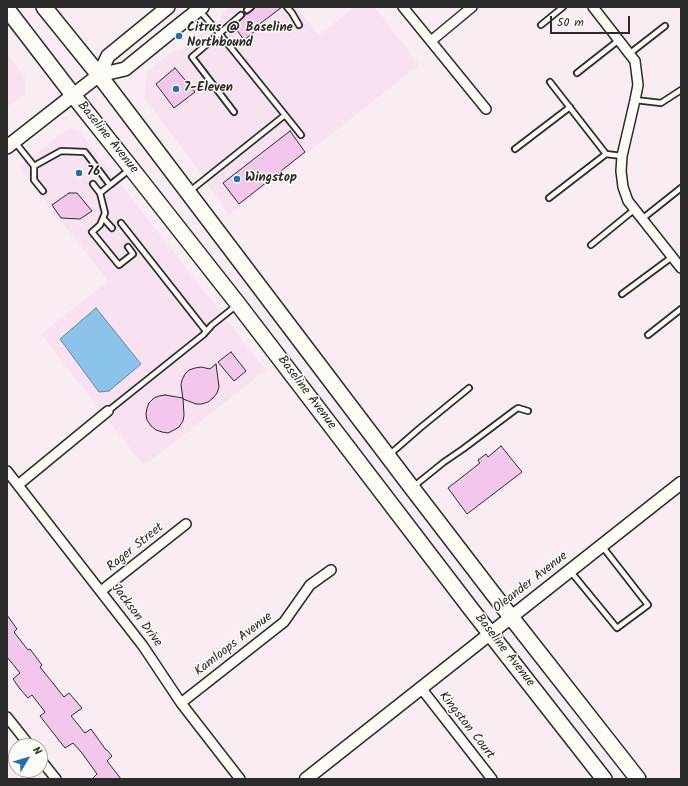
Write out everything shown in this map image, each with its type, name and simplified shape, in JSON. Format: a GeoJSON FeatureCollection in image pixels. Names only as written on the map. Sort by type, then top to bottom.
{"type":"FeatureCollection","features":[{"type":"Feature","properties":{"kind":"main road","name":"Baseline Avenue"},"geometry":{"type":"LineString","coordinates":[[44,7],[99,75],[412,488],[638,779]]}},
{"type":"Feature","properties":{"kind":"main road"},"geometry":{"type":"LineString","coordinates":[[99,75],[108,56],[168,7]]}},
{"type":"Feature","properties":{"kind":"main road"},"geometry":{"type":"LineString","coordinates":[[11,144],[99,75],[125,69],[200,8]]}},
{"type":"Feature","properties":{"kind":"main road","name":"Baseline Avenue"},"geometry":{"type":"LineString","coordinates":[[7,9],[238,304],[490,634],[604,779]]}},
{"type":"Feature","properties":{"kind":"street"},"geometry":{"type":"LineString","coordinates":[[403,7],[486,109]]}},
{"type":"Feature","properties":{"kind":"street"},"geometry":{"type":"LineString","coordinates":[[431,41],[472,7]]}},
{"type":"Feature","properties":{"kind":"street"},"geometry":{"type":"LineString","coordinates":[[593,7],[635,61],[638,85],[622,156],[621,171],[623,187],[628,201],[681,268]]}},
{"type":"Feature","properties":{"kind":"street"},"geometry":{"type":"LineString","coordinates":[[18,485],[108,411]]}},
{"type":"Feature","properties":{"kind":"street","name":"Jackson Drive"},"geometry":{"type":"LineString","coordinates":[[7,471],[143,646],[181,703],[240,779]]}},
{"type":"Feature","properties":{"kind":"street","name":"Oleander Avenue"},"geometry":{"type":"LineString","coordinates":[[306,779],[681,483]]}},
{"type":"Feature","properties":{"kind":"street","name":"Rager Street"},"geometry":{"type":"LineString","coordinates":[[101,591],[186,524]]}},
{"type":"Feature","properties":{"kind":"street","name":"Kamloops Avenue"},"geometry":{"type":"LineString","coordinates":[[181,703],[284,622],[310,585],[331,570]]}},
{"type":"Feature","properties":{"kind":"street","name":"Kingston Court"},"geometry":{"type":"LineString","coordinates":[[421,688],[492,779]]}},
{"type":"Feature","properties":{"kind":"street"},"geometry":{"type":"LineString","coordinates":[[7,717],[24,738]]}},
{"type":"Feature","properties":{"kind":"street"},"geometry":{"type":"LineString","coordinates":[[48,769],[56,779]]}},
{"type":"Feature","properties":{"kind":"lane"},"geometry":{"type":"LineString","coordinates":[[287,7],[299,25]]}},
{"type":"Feature","properties":{"kind":"lane"},"geometry":{"type":"LineString","coordinates":[[541,25],[563,7]]}},
{"type":"Feature","properties":{"kind":"lane"},"geometry":{"type":"LineString","coordinates":[[200,8],[211,25],[301,135]]}},
{"type":"Feature","properties":{"kind":"lane"},"geometry":{"type":"LineString","coordinates":[[234,112],[192,57],[241,15]]}},
{"type":"Feature","properties":{"kind":"lane"},"geometry":{"type":"LineString","coordinates":[[629,54],[664,26]]}},
{"type":"Feature","properties":{"kind":"lane"},"geometry":{"type":"LineString","coordinates":[[577,73],[619,40]]}},
{"type":"Feature","properties":{"kind":"lane"},"geometry":{"type":"LineString","coordinates":[[550,82],[606,154]]}},
{"type":"Feature","properties":{"kind":"lane"},"geometry":{"type":"LineString","coordinates":[[635,100],[661,104],[681,90]]}},
{"type":"Feature","properties":{"kind":"lane"},"geometry":{"type":"LineString","coordinates":[[515,149],[570,107]]}},
{"type":"Feature","properties":{"kind":"lane"},"geometry":{"type":"LineString","coordinates":[[188,192],[285,115]]}},
{"type":"Feature","properties":{"kind":"lane"},"geometry":{"type":"LineString","coordinates":[[11,144],[34,166],[34,180],[43,191]]}},
{"type":"Feature","properties":{"kind":"lane"},"geometry":{"type":"LineString","coordinates":[[34,166],[61,151],[84,152],[110,185]]}},
{"type":"Feature","properties":{"kind":"lane"},"geometry":{"type":"LineString","coordinates":[[548,198],[606,154],[622,156]]}},
{"type":"Feature","properties":{"kind":"lane"},"geometry":{"type":"LineString","coordinates":[[100,193],[132,168]]}},
{"type":"Feature","properties":{"kind":"lane"},"geometry":{"type":"LineString","coordinates":[[93,184],[100,193],[105,213],[100,225],[92,232],[119,265],[133,254],[128,247]]}},
{"type":"Feature","properties":{"kind":"lane"},"geometry":{"type":"LineString","coordinates":[[642,219],[681,188]]}},
{"type":"Feature","properties":{"kind":"lane"},"geometry":{"type":"LineString","coordinates":[[590,245],[635,209]]}},
{"type":"Feature","properties":{"kind":"lane"},"geometry":{"type":"LineString","coordinates":[[103,218],[112,228]]}},
{"type":"Feature","properties":{"kind":"lane"},"geometry":{"type":"LineString","coordinates":[[121,223],[206,331]]}},
{"type":"Feature","properties":{"kind":"lane"},"geometry":{"type":"LineString","coordinates":[[622,294],[672,257]]}},
{"type":"Feature","properties":{"kind":"lane"},"geometry":{"type":"LineString","coordinates":[[108,411],[203,335],[212,325],[238,304]]}},
{"type":"Feature","properties":{"kind":"lane"},"geometry":{"type":"LineString","coordinates":[[648,335],[681,309]]}},
{"type":"Feature","properties":{"kind":"lane"},"geometry":{"type":"LineString","coordinates":[[388,456],[469,388]]}},
{"type":"Feature","properties":{"kind":"lane"},"geometry":{"type":"LineString","coordinates":[[412,488],[444,462],[514,410],[518,408],[528,411]]}},
{"type":"Feature","properties":{"kind":"lane"},"geometry":{"type":"LineString","coordinates":[[570,570],[617,628],[648,605],[601,546]]}},
{"type":"Feature","properties":{"kind":"shaded area"},"geometry":{"type":"Polygon","coordinates":[[[230,7],[296,7],[319,35],[355,7],[375,7],[419,65],[229,215],[201,173],[144,98],[147,72],[169,54],[183,48],[219,20],[224,12],[230,7]]]}},
{"type":"Feature","properties":{"kind":"shaded area"},"geometry":{"type":"Polygon","coordinates":[[[7,54],[25,77],[25,94],[7,107],[7,54]]]}},
{"type":"Feature","properties":{"kind":"shaded area"},"geometry":{"type":"Polygon","coordinates":[[[71,128],[78,130],[266,370],[144,466],[41,334],[108,281],[19,167],[67,129],[71,128]]]}},
{"type":"Feature","properties":{"kind":"water"},"geometry":{"type":"Polygon","coordinates":[[[96,308],[141,364],[109,391],[99,392],[60,339],[96,308]]]}},
{"type":"Feature","properties":{"kind":"building"},"geometry":{"type":"Polygon","coordinates":[[[256,7],[282,7],[257,26],[259,28],[244,40],[234,26],[256,7]]]}},
{"type":"Feature","properties":{"kind":"building","name":"7-Eleven"},"geometry":{"type":"Polygon","coordinates":[[[175,68],[195,92],[174,108],[156,84],[175,68]]]}},
{"type":"Feature","properties":{"kind":"building"},"geometry":{"type":"Polygon","coordinates":[[[290,131],[305,152],[239,204],[223,183],[290,131]]]}},
{"type":"Feature","properties":{"kind":"building"},"geometry":{"type":"Polygon","coordinates":[[[69,193],[77,193],[92,211],[80,219],[61,218],[52,205],[69,193]]]}},
{"type":"Feature","properties":{"kind":"building"},"geometry":{"type":"Polygon","coordinates":[[[231,352],[246,371],[234,381],[218,362],[231,352]]]}},
{"type":"Feature","properties":{"kind":"building"},"geometry":{"type":"Polygon","coordinates":[[[216,364],[219,387],[213,398],[202,404],[196,404],[183,399],[181,385],[185,374],[189,370],[195,368],[201,367],[210,369],[216,364]]]}},
{"type":"Feature","properties":{"kind":"building"},"geometry":{"type":"Polygon","coordinates":[[[165,395],[183,398],[183,421],[179,427],[168,433],[156,430],[151,426],[147,420],[146,414],[149,403],[154,398],[165,395]]]}},
{"type":"Feature","properties":{"kind":"building"},"geometry":{"type":"Polygon","coordinates":[[[501,446],[522,472],[467,514],[448,488],[480,463],[478,460],[486,454],[488,457],[501,446]]]}},
{"type":"Feature","properties":{"kind":"building"},"geometry":{"type":"Polygon","coordinates":[[[7,615],[17,629],[14,632],[28,650],[30,649],[42,665],[40,667],[64,697],[69,693],[82,708],[71,716],[85,733],[91,729],[112,756],[107,761],[121,779],[92,779],[97,774],[82,753],[73,743],[65,748],[40,716],[45,712],[32,695],[28,698],[13,679],[20,673],[7,657],[7,615]]]}},
{"type":"Feature","properties":{"kind":"place","name":"Citrus @ Baseline Northbound"},"geometry":{"type":"Point","coordinates":[179,36]}},
{"type":"Feature","properties":{"kind":"place","name":"7-Eleven"},"geometry":{"type":"Point","coordinates":[176,89]}},
{"type":"Feature","properties":{"kind":"place","name":"76"},"geometry":{"type":"Point","coordinates":[79,173]}},
{"type":"Feature","properties":{"kind":"place","name":"Wingstop"},"geometry":{"type":"Point","coordinates":[237,179]}}]}
